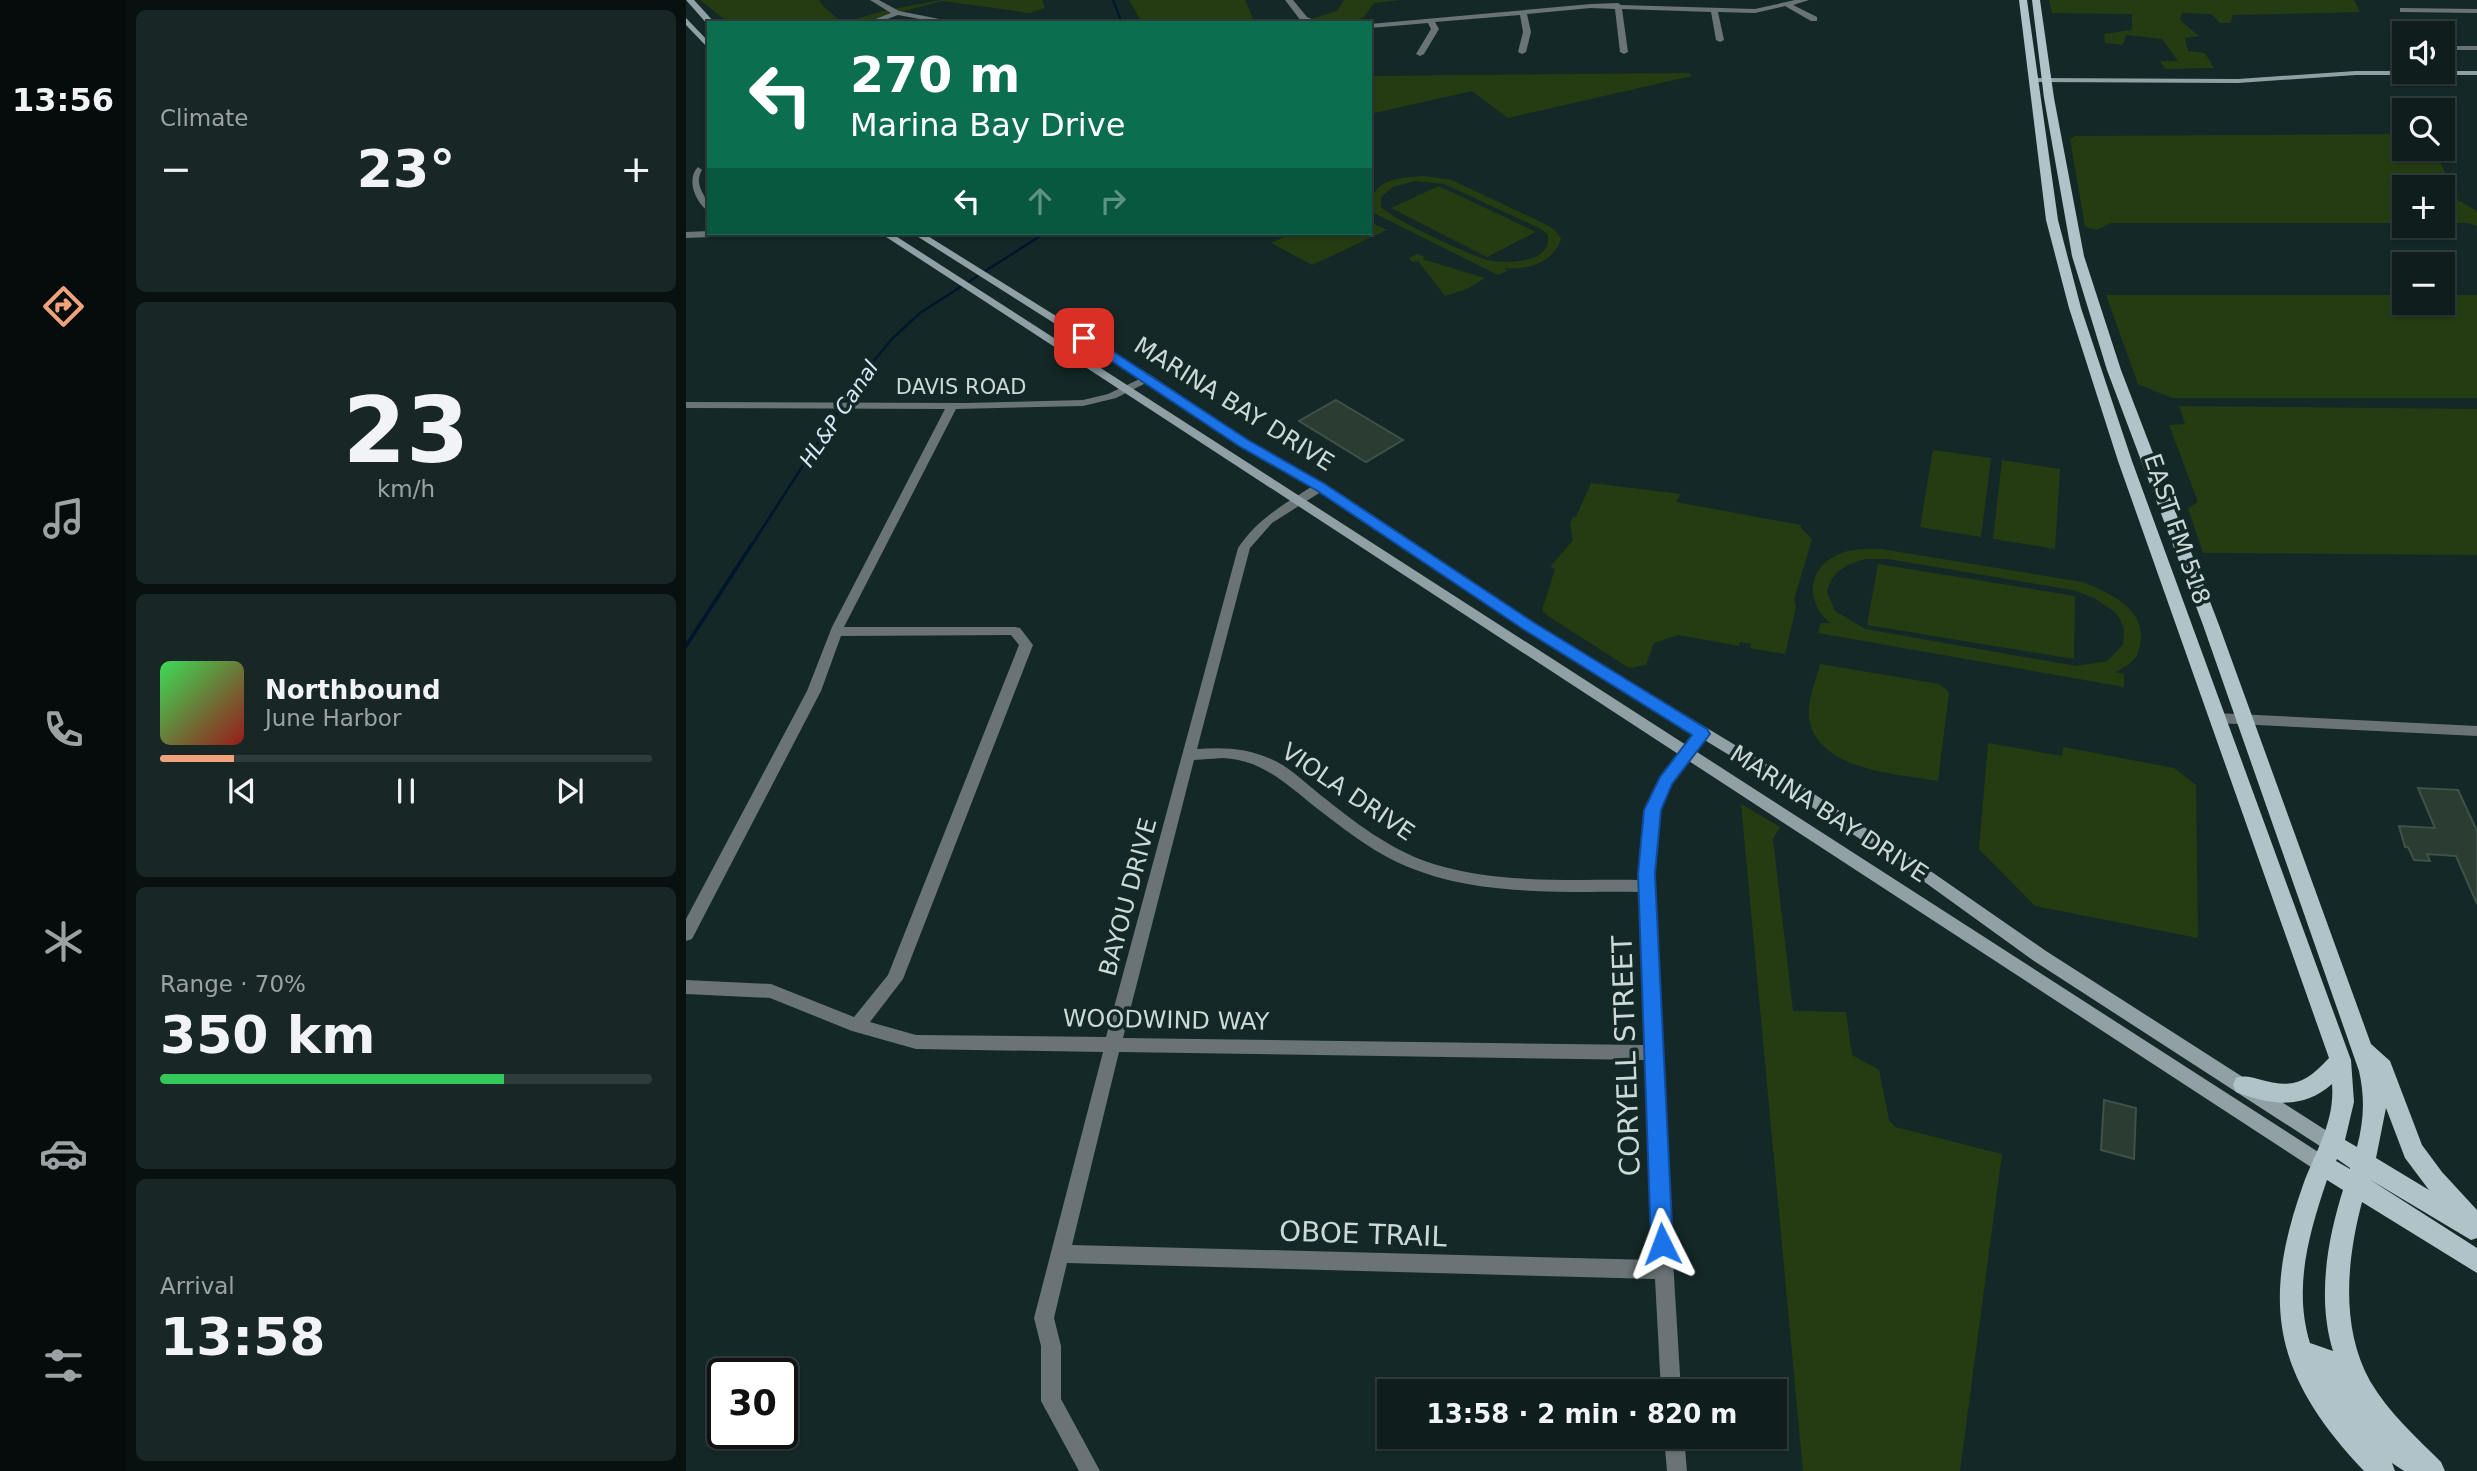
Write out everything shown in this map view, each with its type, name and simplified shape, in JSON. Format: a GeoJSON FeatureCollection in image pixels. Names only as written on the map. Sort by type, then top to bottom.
{"type":"FeatureCollection","features":[{"type":"Feature","properties":{"kind":"main road"},"geometry":{"type":"LineString","coordinates":[[690,0],[709,21]]}},
{"type":"Feature","properties":{"kind":"main road","name":"EAST FM 518"},"geometry":{"type":"LineString","coordinates":[[2023,0],[2052,220],[2075,308],[2125,461],[2340,1060],[2343,1107],[2328,1154],[2312,1190],[2291,1273],[2290,1311],[2307,1372],[2334,1418],[2382,1471]]}},
{"type":"Feature","properties":{"kind":"main road","name":"EAST FM 518"},"geometry":{"type":"LineString","coordinates":[[2036,0],[2078,256],[2114,370],[2211,625],[2362,1049],[2374,1094],[2375,1113],[2336,1283],[2337,1319],[2343,1347],[2356,1379],[2375,1411],[2430,1471]]}},
{"type":"Feature","properties":{"kind":"main road"},"geometry":{"type":"LineString","coordinates":[[686,20],[707,45]]}},
{"type":"Feature","properties":{"kind":"main road"},"geometry":{"type":"LineString","coordinates":[[2027,26],[2040,27]]}},
{"type":"Feature","properties":{"kind":"main road"},"geometry":{"type":"LineString","coordinates":[[699,35],[707,33]]}},
{"type":"Feature","properties":{"kind":"main road"},"geometry":{"type":"LineString","coordinates":[[2034,82],[2179,85],[2356,73],[2477,74]]}},
{"type":"Feature","properties":{"kind":"main road"},"geometry":{"type":"LineString","coordinates":[[2042,148],[2059,150]]}},
{"type":"Feature","properties":{"kind":"main road"},"geometry":{"type":"LineString","coordinates":[[2052,220],[2071,222]]}},
{"type":"Feature","properties":{"kind":"main road","name":"MARINA BAY DRIVE"},"geometry":{"type":"LineString","coordinates":[[921,235],[1148,378],[1244,443],[1320,487],[1528,626],[1788,784],[1924,874],[2040,956],[2244,1085],[2328,1154]]}},
{"type":"Feature","properties":{"kind":"main road","name":"MARINA BAY DRIVE"},"geometry":{"type":"LineString","coordinates":[[888,236],[1687,752],[2328,1154]]}},
{"type":"Feature","properties":{"kind":"main road"},"geometry":{"type":"LineString","coordinates":[[2075,308],[2095,309]]}},
{"type":"Feature","properties":{"kind":"main road"},"geometry":{"type":"LineString","coordinates":[[1018,321],[1041,310]]}},
{"type":"Feature","properties":{"kind":"main road"},"geometry":{"type":"LineString","coordinates":[[2094,368],[2114,370]]}},
{"type":"Feature","properties":{"kind":"main road"},"geometry":{"type":"LineString","coordinates":[[1190,429],[1208,419]]}},
{"type":"Feature","properties":{"kind":"main road"},"geometry":{"type":"LineString","coordinates":[[1222,452],[1244,443]]}},
{"type":"Feature","properties":{"kind":"main road"},"geometry":{"type":"LineString","coordinates":[[2125,461],[2148,460]]}},
{"type":"Feature","properties":{"kind":"main road"},"geometry":{"type":"LineString","coordinates":[[1384,555],[1402,544]]}},
{"type":"Feature","properties":{"kind":"main road"},"geometry":{"type":"LineString","coordinates":[[2183,625],[2211,625]]}},
{"type":"Feature","properties":{"kind":"main road"},"geometry":{"type":"LineString","coordinates":[[1509,637],[1528,626]]}},
{"type":"Feature","properties":{"kind":"main road"},"geometry":{"type":"LineString","coordinates":[[2362,1049],[2382,1068],[2413,1151],[2434,1180],[2477,1227]]}},
{"type":"Feature","properties":{"kind":"main road"},"geometry":{"type":"LineString","coordinates":[[2244,1085],[2276,1095],[2297,1096],[2311,1090],[2340,1060]]}},
{"type":"Feature","properties":{"kind":"main road"},"geometry":{"type":"LineString","coordinates":[[2328,1154],[2477,1232]]}},
{"type":"Feature","properties":{"kind":"main road"},"geometry":{"type":"LineString","coordinates":[[2360,1173],[2477,1261]]}},
{"type":"Feature","properties":{"kind":"main road"},"geometry":{"type":"LineString","coordinates":[[2300,1354],[2327,1361],[2335,1368],[2352,1401],[2388,1447],[2430,1471]]}},
{"type":"Feature","properties":{"kind":"street"},"geometry":{"type":"LineString","coordinates":[[874,0],[897,13],[944,21]]}},
{"type":"Feature","properties":{"kind":"street"},"geometry":{"type":"LineString","coordinates":[[1289,0],[1304,19],[1310,21]]}},
{"type":"Feature","properties":{"kind":"street"},"geometry":{"type":"LineString","coordinates":[[1372,26],[1523,12],[1567,4],[1755,11],[1805,0]]}},
{"type":"Feature","properties":{"kind":"street"},"geometry":{"type":"LineString","coordinates":[[1618,5],[1624,52]]}},
{"type":"Feature","properties":{"kind":"street"},"geometry":{"type":"LineString","coordinates":[[1788,5],[1814,19]]}},
{"type":"Feature","properties":{"kind":"street"},"geometry":{"type":"LineString","coordinates":[[1714,9],[1720,40]]}},
{"type":"Feature","properties":{"kind":"street"},"geometry":{"type":"LineString","coordinates":[[2403,10],[2477,11]]}},
{"type":"Feature","properties":{"kind":"street"},"geometry":{"type":"LineString","coordinates":[[1522,52],[1526,46],[1527,20],[1523,12]]}},
{"type":"Feature","properties":{"kind":"street"},"geometry":{"type":"LineString","coordinates":[[875,21],[897,13]]}},
{"type":"Feature","properties":{"kind":"street"},"geometry":{"type":"LineString","coordinates":[[1420,54],[1435,29],[1431,21]]}},
{"type":"Feature","properties":{"kind":"street"},"geometry":{"type":"LineString","coordinates":[[2455,48],[2477,48]]}},
{"type":"Feature","properties":{"kind":"street"},"geometry":{"type":"LineString","coordinates":[[691,174],[692,184],[707,206]]}},
{"type":"Feature","properties":{"kind":"street"},"geometry":{"type":"LineString","coordinates":[[686,235],[707,234]]}},
{"type":"Feature","properties":{"kind":"street","name":"DAVIS ROAD"},"geometry":{"type":"LineString","coordinates":[[686,405],[874,407],[1083,403],[1126,389],[1148,378]]}},
{"type":"Feature","properties":{"kind":"street"},"geometry":{"type":"LineString","coordinates":[[686,934],[814,691],[836,632],[952,406]]}},
{"type":"Feature","properties":{"kind":"street","name":"BAYOU DRIVE"},"geometry":{"type":"LineString","coordinates":[[1090,1471],[1051,1401],[1051,1355],[1044,1318],[1148,906],[1191,755],[1244,548],[1252,534],[1267,520],[1320,487]]}},
{"type":"Feature","properties":{"kind":"street"},"geometry":{"type":"LineString","coordinates":[[836,632],[1015,631],[1026,645],[895,979],[858,1025]]}},
{"type":"Feature","properties":{"kind":"street"},"geometry":{"type":"LineString","coordinates":[[2216,718],[2477,731]]}},
{"type":"Feature","properties":{"kind":"street","name":"CORYELL STREET"},"geometry":{"type":"LineString","coordinates":[[1670,1379],[1647,886],[1653,810],[1665,781],[1702,734]]}},
{"type":"Feature","properties":{"kind":"street","name":"VIOLA DRIVE"},"geometry":{"type":"LineString","coordinates":[[1191,755],[1227,752],[1256,758],[1292,779],[1329,810],[1413,862],[1448,873],[1504,882],[1647,886]]}},
{"type":"Feature","properties":{"kind":"street","name":"WOODWIND WAY"},"geometry":{"type":"LineString","coordinates":[[686,987],[771,991],[858,1025],[916,1042],[1654,1054]]}},
{"type":"Feature","properties":{"kind":"street","name":"OBOE TRAIL"},"geometry":{"type":"LineString","coordinates":[[1061,1254],[1663,1270]]}},
{"type":"Feature","properties":{"kind":"street"},"geometry":{"type":"LineString","coordinates":[[1675,1449],[1677,1471]]}},
{"type":"Feature","properties":{"kind":"green space"},"geometry":{"type":"Polygon","coordinates":[[[700,0],[819,0],[841,21],[726,21],[700,0]]]}},
{"type":"Feature","properties":{"kind":"green space"},"geometry":{"type":"Polygon","coordinates":[[[941,0],[1042,0],[1045,8],[1030,13],[942,1],[867,21],[850,21],[883,11],[941,0]]]}},
{"type":"Feature","properties":{"kind":"green space"},"geometry":{"type":"Polygon","coordinates":[[[1129,0],[1245,0],[1254,21],[1141,21],[1129,0]]]}},
{"type":"Feature","properties":{"kind":"green space"},"geometry":{"type":"Polygon","coordinates":[[[1344,0],[1402,0],[1374,3],[1364,17],[1354,21],[1304,21],[1337,11],[1344,0]]]}},
{"type":"Feature","properties":{"kind":"green space"},"geometry":{"type":"Polygon","coordinates":[[[2049,0],[2354,0],[2360,12],[2233,15],[2230,23],[2220,23],[2211,14],[2182,13],[2180,20],[2199,36],[2185,38],[2188,51],[2205,53],[2214,68],[2165,69],[2160,61],[2178,61],[2162,39],[2126,35],[2123,45],[2105,43],[2104,34],[2132,30],[2132,14],[2052,13],[2049,0]]]}},
{"type":"Feature","properties":{"kind":"green space"},"geometry":{"type":"Polygon","coordinates":[[[1690,73],[1692,76],[1508,118],[1472,91],[1372,114],[1372,76],[1690,73]]]}},
{"type":"Feature","properties":{"kind":"green space"},"geometry":{"type":"Polygon","coordinates":[[[2392,134],[2392,161],[2440,161],[2446,175],[2392,175],[2392,223],[2111,223],[2097,230],[2085,227],[2070,139],[2075,136],[2392,134]]]}},
{"type":"Feature","properties":{"kind":"green space"},"geometry":{"type":"Polygon","coordinates":[[[1424,176],[1452,180],[1547,225],[1556,231],[1561,239],[1552,254],[1539,263],[1522,268],[1505,268],[1507,271],[1498,275],[1372,212],[1375,192],[1380,186],[1395,180],[1424,176]],[[1415,181],[1393,187],[1381,197],[1381,207],[1388,213],[1466,252],[1488,260],[1506,262],[1536,257],[1547,245],[1548,235],[1541,229],[1444,184],[1415,181]]]}},
{"type":"Feature","properties":{"kind":"green space"},"geometry":{"type":"Polygon","coordinates":[[[1439,186],[1536,232],[1487,257],[1391,208],[1439,186]]]}},
{"type":"Feature","properties":{"kind":"green space"},"geometry":{"type":"Polygon","coordinates":[[[2455,194],[2458,200],[2477,211],[2477,226],[2455,223],[2455,194]]]}},
{"type":"Feature","properties":{"kind":"green space"},"geometry":{"type":"Polygon","coordinates":[[[1372,223],[1387,230],[1312,265],[1271,243],[1289,235],[1372,235],[1372,223]]]}},
{"type":"Feature","properties":{"kind":"green space"},"geometry":{"type":"Polygon","coordinates":[[[1417,254],[1425,257],[1422,259],[1485,278],[1467,289],[1445,296],[1418,261],[1413,262],[1409,258],[1417,254]]]}},
{"type":"Feature","properties":{"kind":"green space"},"geometry":{"type":"Polygon","coordinates":[[[2106,295],[2392,295],[2392,315],[2455,315],[2455,295],[2477,295],[2477,398],[2172,398],[2138,384],[2106,295]]]}},
{"type":"Feature","properties":{"kind":"green space"},"geometry":{"type":"Polygon","coordinates":[[[2179,406],[2477,409],[2477,555],[2203,553],[2188,508],[2198,502],[2169,425],[2185,424],[2179,406]]]}},
{"type":"Feature","properties":{"kind":"green space"},"geometry":{"type":"Polygon","coordinates":[[[1933,450],[1991,458],[1981,537],[1920,527],[1933,450]]]}},
{"type":"Feature","properties":{"kind":"green space"},"geometry":{"type":"Polygon","coordinates":[[[2002,460],[2060,469],[2055,549],[1993,539],[2002,460]]]}},
{"type":"Feature","properties":{"kind":"green space"},"geometry":{"type":"Polygon","coordinates":[[[1591,483],[1681,494],[1676,502],[1801,525],[1812,539],[1794,600],[1796,607],[1785,654],[1750,648],[1751,644],[1740,642],[1739,646],[1678,635],[1654,643],[1646,665],[1629,668],[1548,616],[1542,610],[1555,569],[1550,567],[1573,540],[1570,524],[1573,517],[1576,517],[1591,483]]]}},
{"type":"Feature","properties":{"kind":"green space"},"geometry":{"type":"Polygon","coordinates":[[[1859,549],[1881,549],[2082,582],[2104,591],[2132,612],[2141,633],[2135,659],[2115,672],[2124,674],[2124,687],[1818,633],[1821,623],[1830,623],[1822,615],[1813,596],[1819,569],[1842,553],[1859,549]],[[1865,559],[1836,574],[1827,592],[1835,611],[1865,629],[2076,666],[2107,661],[2123,645],[2124,630],[2115,612],[2094,598],[2073,590],[1888,559],[1865,559]]]}},
{"type":"Feature","properties":{"kind":"green space"},"geometry":{"type":"Polygon","coordinates":[[[1878,564],[2075,596],[2074,659],[1867,625],[1878,564]]]}},
{"type":"Feature","properties":{"kind":"green space"},"geometry":{"type":"Polygon","coordinates":[[[1820,664],[1939,684],[1949,692],[1938,781],[1884,772],[1845,761],[1817,739],[1809,716],[1810,701],[1820,664]]]}},
{"type":"Feature","properties":{"kind":"green space"},"geometry":{"type":"Polygon","coordinates":[[[1988,743],[2062,756],[2063,747],[2174,768],[2196,785],[2198,938],[2035,906],[1979,849],[1988,743]]]}},
{"type":"Feature","properties":{"kind":"green space"},"geometry":{"type":"Polygon","coordinates":[[[1741,804],[1780,827],[1773,839],[1793,1011],[1846,1012],[1852,1055],[1879,1070],[1889,1120],[1895,1127],[2002,1154],[1960,1471],[1803,1471],[1741,804]]]}},
{"type":"Feature","properties":{"kind":"building"},"geometry":{"type":"Polygon","coordinates":[[[1336,400],[1403,440],[1366,462],[1299,421],[1336,400]]]}},
{"type":"Feature","properties":{"kind":"building"},"geometry":{"type":"Polygon","coordinates":[[[2418,788],[2458,790],[2477,831],[2477,904],[2456,856],[2427,854],[2430,861],[2414,860],[2408,847],[2405,847],[2399,826],[2435,828],[2418,788]]]}},
{"type":"Feature","properties":{"kind":"building"},"geometry":{"type":"Polygon","coordinates":[[[2104,1100],[2136,1108],[2134,1159],[2101,1150],[2104,1100]]]}},
{"type":"Feature","properties":{"kind":"waterway","name":"HL&P Canal"},"geometry":{"type":"LineString","coordinates":[[1113,0],[1121,21]]}},
{"type":"Feature","properties":{"kind":"waterway","name":"HL&P Canal"},"geometry":{"type":"LineString","coordinates":[[1037,237],[1040,235]]}},
{"type":"Feature","properties":{"kind":"waterway","name":"HL&P Canal"},"geometry":{"type":"LineString","coordinates":[[751,546],[861,376],[892,339],[920,313],[1040,236]]}},
{"type":"Feature","properties":{"kind":"waterway","name":"HL&P Canal"},"geometry":{"type":"LineString","coordinates":[[686,646],[752,544]]}},
{"type":"Feature","properties":{"kind":"route"},"geometry":{"type":"LineString","coordinates":[[1084,338],[1244,443],[1320,487],[1528,626],[1702,734],[1665,781],[1653,810],[1647,874],[1662,1244]]}}]}
